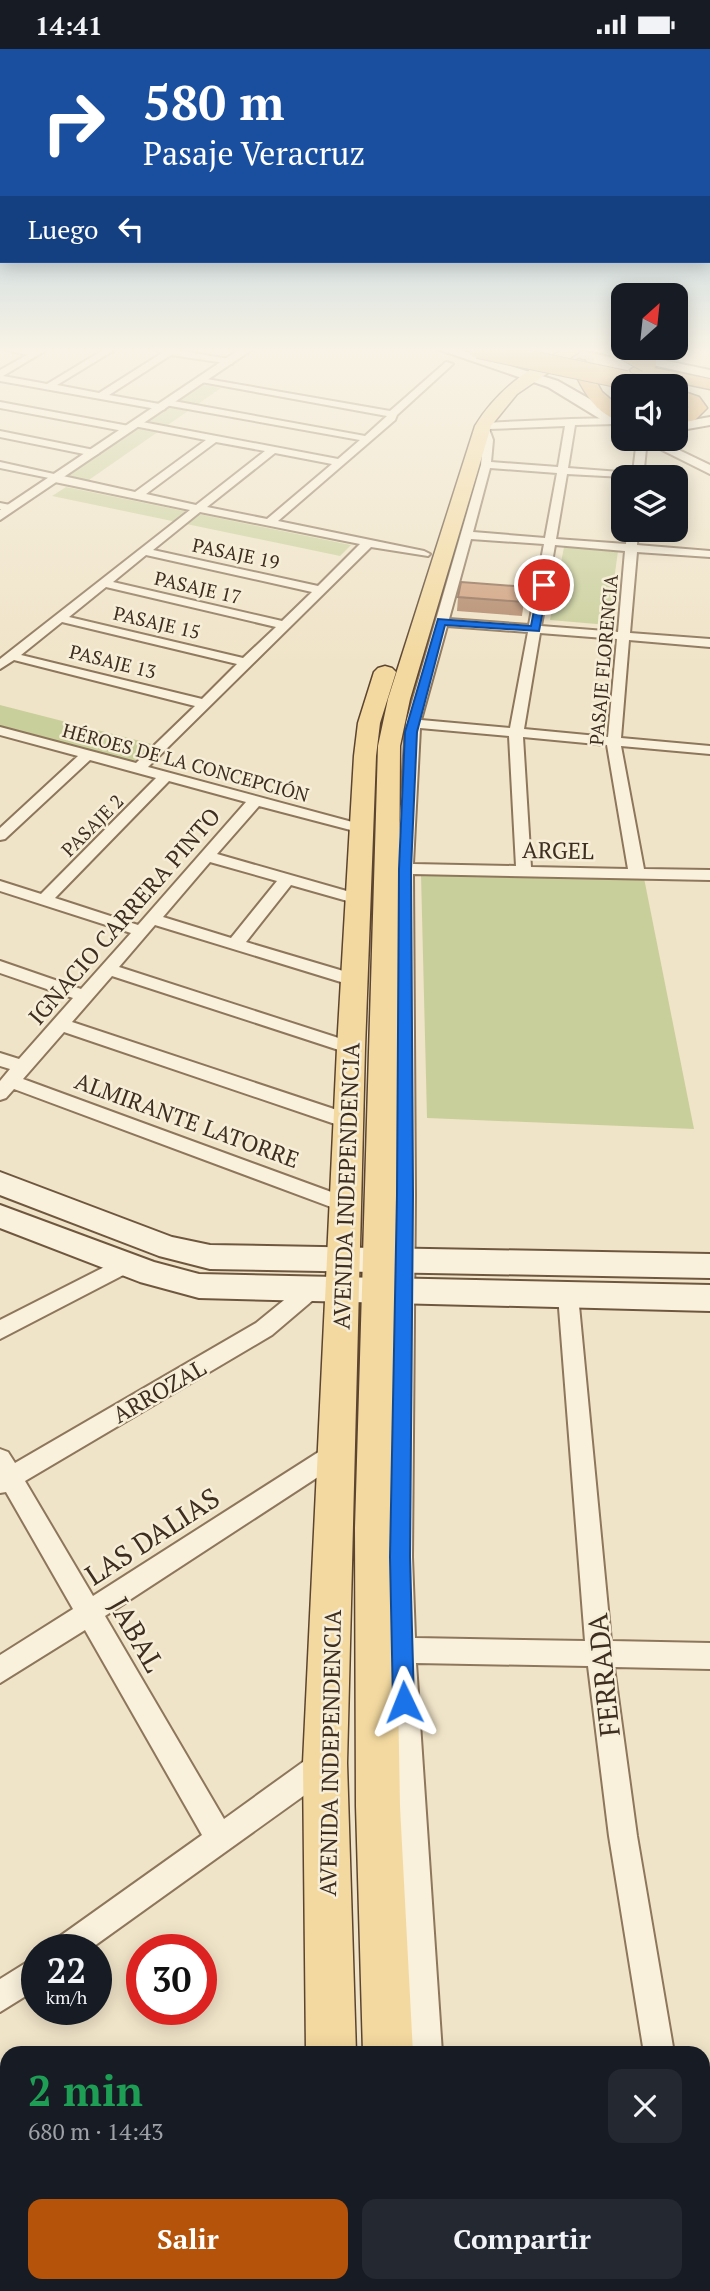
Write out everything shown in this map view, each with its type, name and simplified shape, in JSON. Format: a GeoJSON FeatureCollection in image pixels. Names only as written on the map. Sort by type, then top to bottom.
{"type":"FeatureCollection","features":[{"type":"Feature","properties":{"kind":"main road","name":"AVENIDA INDEPENDENCIA"},"geometry":{"type":"LineString","coordinates":[[331,2046],[325,1763],[337,1453],[366,1278],[346,1205],[354,980],[369,723],[456,454]]}},
{"type":"Feature","properties":{"kind":"main road","name":"AVENIDA INDEPENDENCIA"},"geometry":{"type":"LineString","coordinates":[[388,2046],[366,1278],[388,771],[392,729],[475,454]]}},
{"type":"Feature","properties":{"kind":"main road"},"geometry":{"type":"LineString","coordinates":[[0,1184],[187,1253],[366,1278],[568,1295],[710,1298]]}},
{"type":"Feature","properties":{"kind":"main road"},"geometry":{"type":"LineString","coordinates":[[0,1216],[126,1264],[199,1286],[598,1265],[710,1266]]}},
{"type":"Feature","properties":{"kind":"main road"},"geometry":{"type":"LineString","coordinates":[[598,1265],[610,1279],[609,1289],[603,1296]]}},
{"type":"Feature","properties":{"kind":"street"},"geometry":{"type":"LineString","coordinates":[[4,510],[93,454]]}},
{"type":"Feature","properties":{"kind":"street"},"geometry":{"type":"LineString","coordinates":[[137,496],[194,454]]}},
{"type":"Feature","properties":{"kind":"street"},"geometry":{"type":"LineString","coordinates":[[6,660],[267,454]]}},
{"type":"Feature","properties":{"kind":"street"},"geometry":{"type":"LineString","coordinates":[[293,454],[340,462]]}},
{"type":"Feature","properties":{"kind":"street"},"geometry":{"type":"LineString","coordinates":[[269,523],[350,454]]}},
{"type":"Feature","properties":{"kind":"street","name":"AVENIDA INDEPENDENCIA"},"geometry":{"type":"LineString","coordinates":[[427,2046],[402,1650],[366,1278],[405,869],[413,723],[486,465],[487,454]]}},
{"type":"Feature","properties":{"kind":"street"},"geometry":{"type":"LineString","coordinates":[[524,872],[516,733],[566,454]]}},
{"type":"Feature","properties":{"kind":"street"},"geometry":{"type":"LineString","coordinates":[[675,454],[710,470]]}},
{"type":"Feature","properties":{"kind":"street"},"geometry":{"type":"LineString","coordinates":[[0,465],[197,509],[424,554]]}},
{"type":"Feature","properties":{"kind":"street"},"geometry":{"type":"LineString","coordinates":[[486,465],[611,474]]}},
{"type":"Feature","properties":{"kind":"street"},"geometry":{"type":"LineString","coordinates":[[466,534],[710,554]]}},
{"type":"Feature","properties":{"kind":"street","name":"PASAJE FLORENCIA"},"geometry":{"type":"LineString","coordinates":[[632,542],[614,743],[637,874]]}},
{"type":"Feature","properties":{"kind":"street"},"geometry":{"type":"LineString","coordinates":[[138,769],[368,543]]}},
{"type":"Feature","properties":{"kind":"street","name":"PASAJE 19"},"geometry":{"type":"LineString","coordinates":[[144,551],[321,590]]}},
{"type":"Feature","properties":{"kind":"street","name":"PASAJE 17"},"geometry":{"type":"LineString","coordinates":[[103,583],[285,625]]}},
{"type":"Feature","properties":{"kind":"street","name":"PASAJE 15"},"geometry":{"type":"LineString","coordinates":[[59,618],[247,663]]}},
{"type":"Feature","properties":{"kind":"street"},"geometry":{"type":"LineString","coordinates":[[441,622],[710,643]]}},
{"type":"Feature","properties":{"kind":"street","name":"PASAJE 13"},"geometry":{"type":"LineString","coordinates":[[6,660],[205,704]]}},
{"type":"Feature","properties":{"kind":"street"},"geometry":{"type":"LineString","coordinates":[[413,723],[710,750]]}},
{"type":"Feature","properties":{"kind":"street","name":"HÉROES DE LA CONCEPCIÓN"},"geometry":{"type":"LineString","coordinates":[[4,737],[88,755],[362,829]]}},
{"type":"Feature","properties":{"kind":"street"},"geometry":{"type":"LineString","coordinates":[[0,836],[88,755]]}},
{"type":"Feature","properties":{"kind":"street","name":"PASAJE 2"},"geometry":{"type":"LineString","coordinates":[[44,900],[166,776]]}},
{"type":"Feature","properties":{"kind":"street","name":"IGNACIO CARRERA PINTO"},"geometry":{"type":"LineString","coordinates":[[11,1080],[255,801]]}},
{"type":"Feature","properties":{"kind":"street"},"geometry":{"type":"LineString","coordinates":[[207,856],[358,899]]}},
{"type":"Feature","properties":{"kind":"street","name":"ARGEL"},"geometry":{"type":"LineString","coordinates":[[405,869],[710,875]]}},
{"type":"Feature","properties":{"kind":"street"},"geometry":{"type":"LineString","coordinates":[[235,944],[287,879]]}},
{"type":"Feature","properties":{"kind":"street"},"geometry":{"type":"LineString","coordinates":[[0,886],[44,900],[235,944],[354,980]]}},
{"type":"Feature","properties":{"kind":"street"},"geometry":{"type":"LineString","coordinates":[[0,967],[85,996]]}},
{"type":"Feature","properties":{"kind":"street"},"geometry":{"type":"LineString","coordinates":[[108,969],[351,1048]]}},
{"type":"Feature","properties":{"kind":"street"},"geometry":{"type":"LineString","coordinates":[[60,1024],[348,1121]]}},
{"type":"Feature","properties":{"kind":"street","name":"ALMIRANTE LATORRE"},"geometry":{"type":"LineString","coordinates":[[0,1059],[11,1080],[346,1205]]}},
{"type":"Feature","properties":{"kind":"street"},"geometry":{"type":"LineString","coordinates":[[0,1330],[126,1264]]}},
{"type":"Feature","properties":{"kind":"street","name":"ARROZAL"},"geometry":{"type":"LineString","coordinates":[[4,1473],[264,1329],[366,1278]]}},
{"type":"Feature","properties":{"kind":"street","name":"FERRADA"},"geometry":{"type":"LineString","coordinates":[[568,1295],[599,1654],[623,1836],[658,2046]]}},
{"type":"Feature","properties":{"kind":"street","name":"LAS DALIAS"},"geometry":{"type":"LineString","coordinates":[[0,1670],[337,1453]]}},
{"type":"Feature","properties":{"kind":"street","name":"JABAL"},"geometry":{"type":"LineString","coordinates":[[4,1473],[220,1839]]}},
{"type":"Feature","properties":{"kind":"street"},"geometry":{"type":"LineString","coordinates":[[402,1650],[710,1656]]}},
{"type":"Feature","properties":{"kind":"street"},"geometry":{"type":"LineString","coordinates":[[87,1934],[325,1763]]}},
{"type":"Feature","properties":{"kind":"street"},"geometry":{"type":"LineString","coordinates":[[0,1997],[21,1982]]}},
{"type":"Feature","properties":{"kind":"green space"},"geometry":{"type":"Polygon","coordinates":[[[100,454],[127,454],[86,482],[64,478],[100,454]]]}},
{"type":"Feature","properties":{"kind":"green space"},"geometry":{"type":"Polygon","coordinates":[[[66,487],[351,545],[340,556],[52,496],[66,487]]]}},
{"type":"Feature","properties":{"kind":"green space"},"geometry":{"type":"Polygon","coordinates":[[[564,547],[618,551],[608,625],[550,620],[564,547]]]}},
{"type":"Feature","properties":{"kind":"green space"},"geometry":{"type":"Polygon","coordinates":[[[0,705],[152,744],[131,764],[0,730],[0,705]]]}},
{"type":"Feature","properties":{"kind":"green space"},"geometry":{"type":"Polygon","coordinates":[[[421,875],[644,878],[694,1129],[427,1118],[421,875]]]}},
{"type":"Feature","properties":{"kind":"building"},"geometry":{"type":"Polygon","coordinates":[[[461,582],[526,587],[523,602],[458,597],[461,582]]]}},
{"type":"Feature","properties":{"kind":"route"},"geometry":{"type":"LineString","coordinates":[[404,1702],[400,1557],[405,1195],[405,869],[411,732],[441,622],[536,629],[544,585]]}}]}
